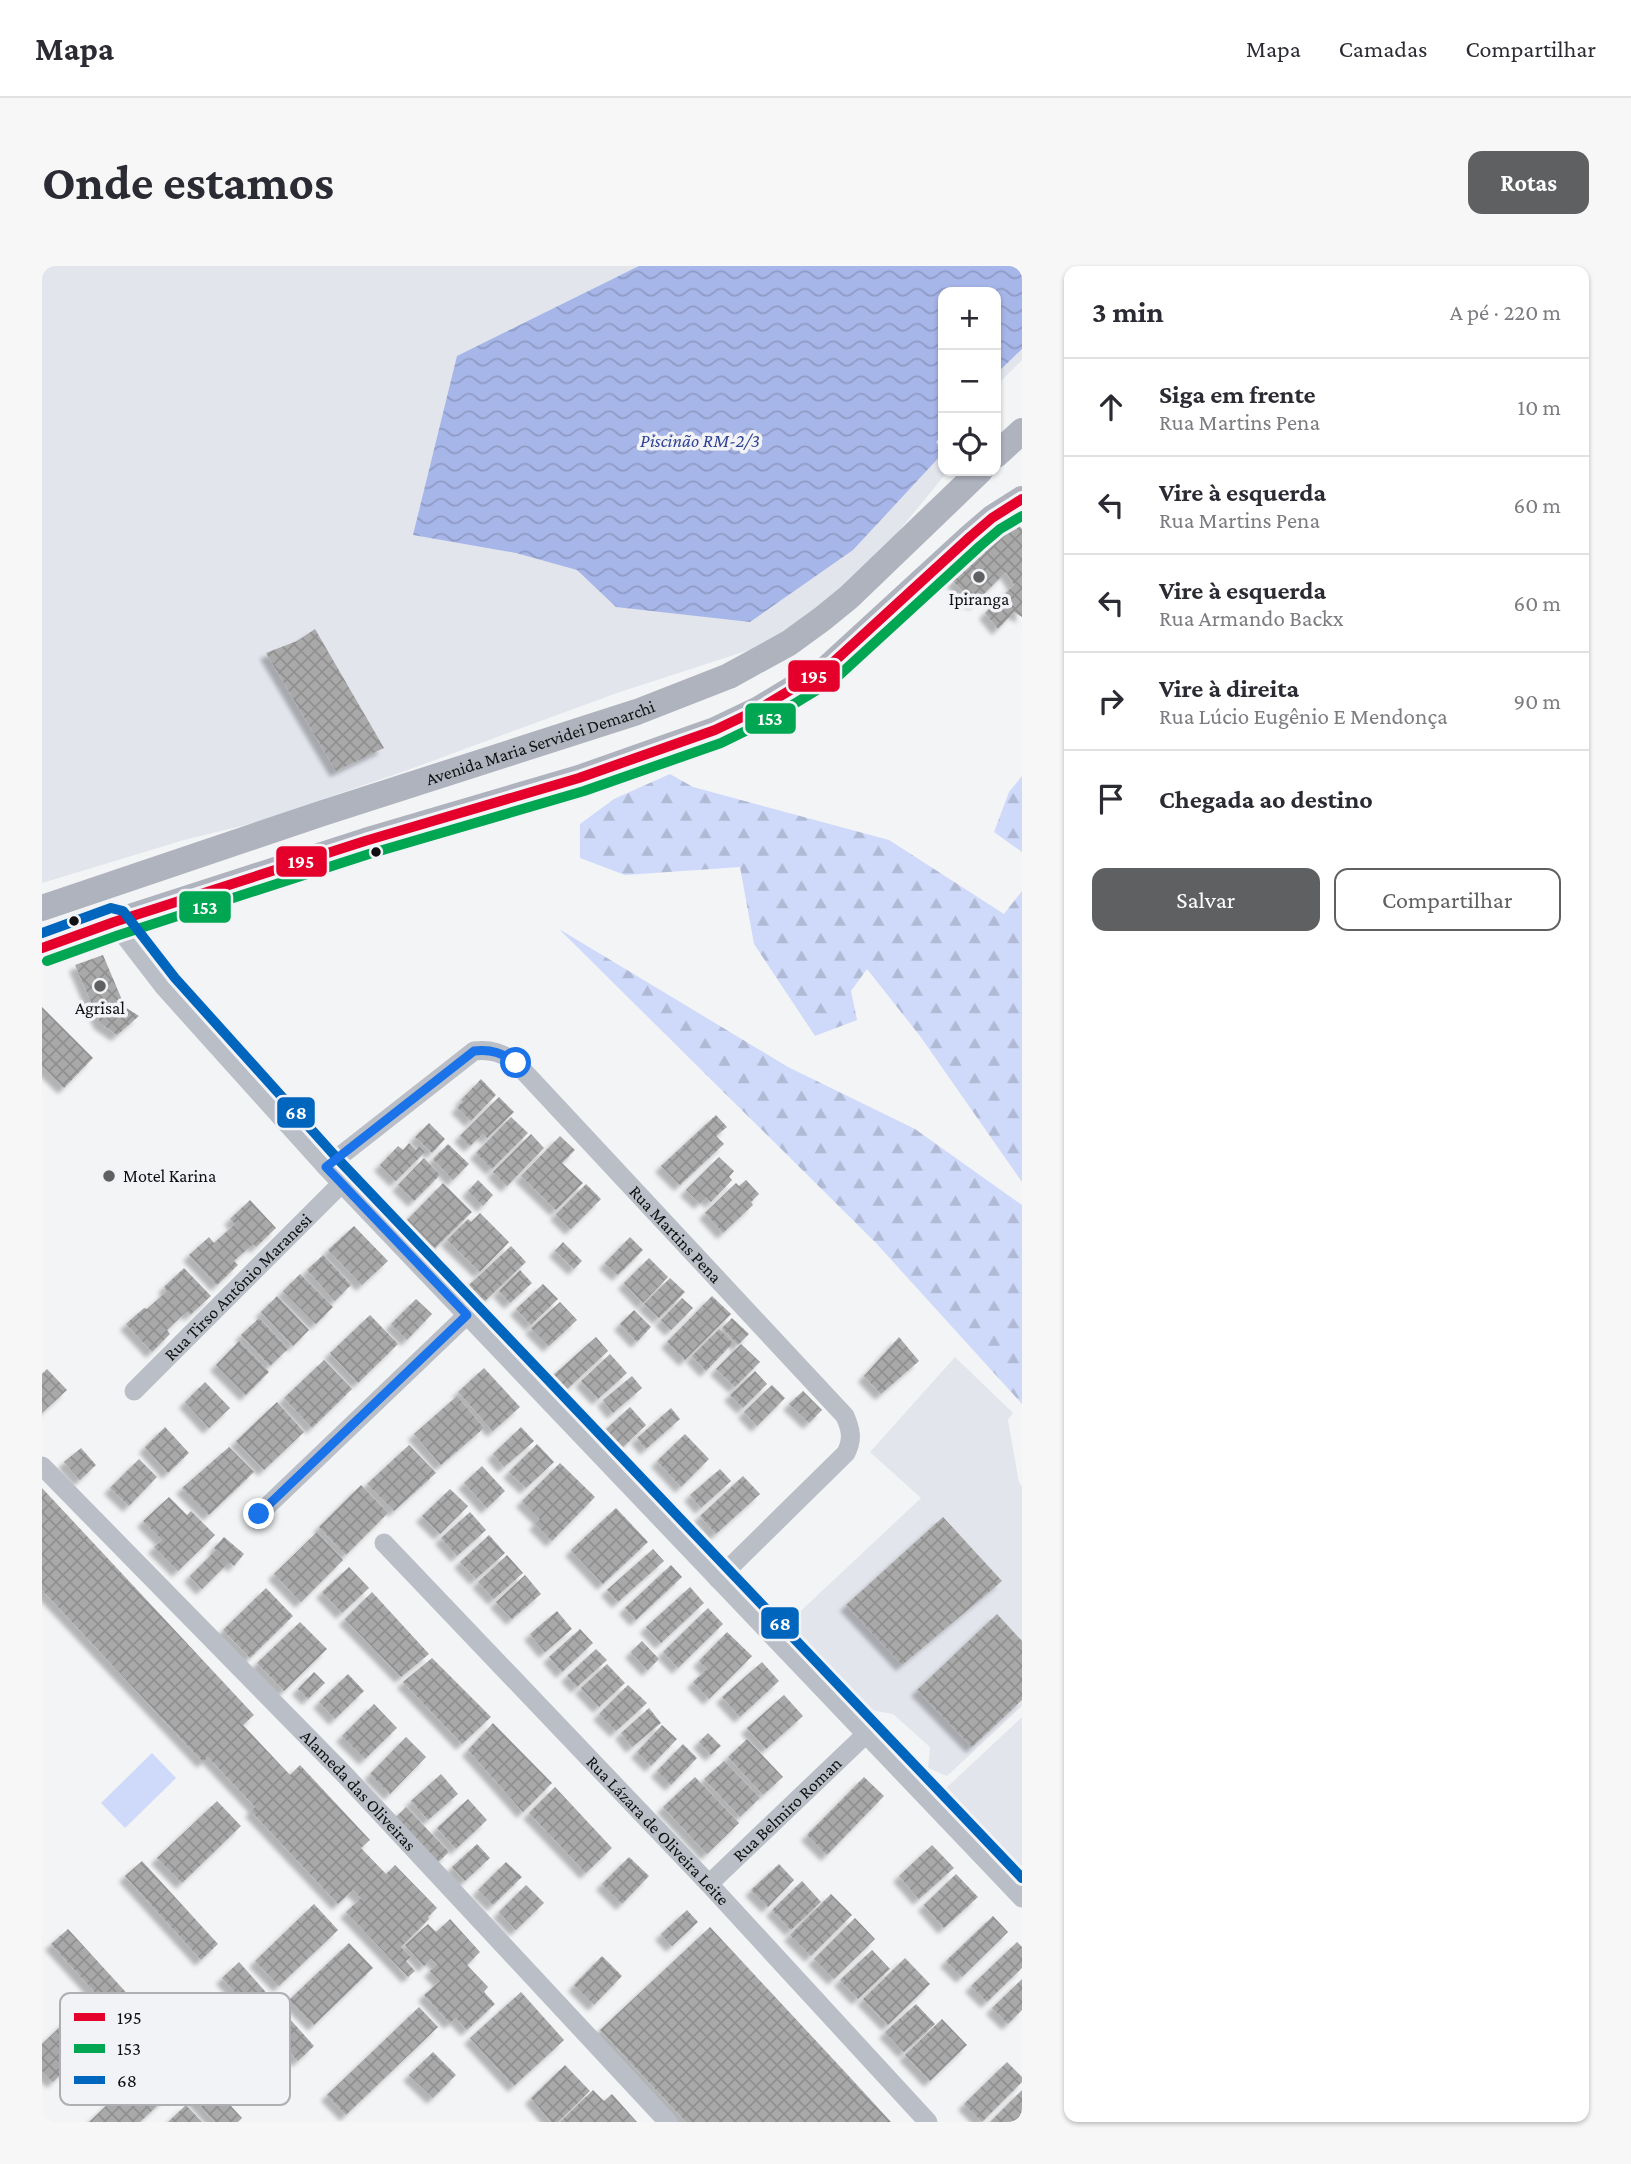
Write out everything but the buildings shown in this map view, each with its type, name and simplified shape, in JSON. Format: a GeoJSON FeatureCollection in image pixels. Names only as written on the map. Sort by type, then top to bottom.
{"type":"FeatureCollection","features":[{"type":"Feature","properties":{"kind":"main road"},"geometry":{"type":"LineString","coordinates":[[1001,450],[1022,431]]}},
{"type":"Feature","properties":{"kind":"main road","name":"Avenida Maria Servidei Demarchi"},"geometry":{"type":"LineString","coordinates":[[42,908],[323,813],[637,712],[729,676],[789,643],[822,620],[974,476]]}},
{"type":"Feature","properties":{"kind":"main road"},"geometry":{"type":"LineString","coordinates":[[42,948],[365,841],[579,778],[715,730],[759,709],[827,667],[971,536],[992,518],[1022,499]]}},
{"type":"Feature","properties":{"kind":"street"},"geometry":{"type":"LineString","coordinates":[[114,922],[164,987],[326,1167],[1022,1898]]}},
{"type":"Feature","properties":{"kind":"street","name":"Rua Martins Pena"},"geometry":{"type":"LineString","coordinates":[[326,1167],[474,1051],[485,1049],[497,1052],[516,1063],[845,1416],[851,1430],[850,1445],[846,1453],[718,1579]]}},
{"type":"Feature","properties":{"kind":"street","name":"Rua Tirso Antônio Maranesi"},"geometry":{"type":"LineString","coordinates":[[134,1391],[342,1183]]}},
{"type":"Feature","properties":{"kind":"street"},"geometry":{"type":"LineString","coordinates":[[259,1514],[467,1315]]}},
{"type":"Feature","properties":{"kind":"street","name":"Alameda das Oliveiras"},"geometry":{"type":"LineString","coordinates":[[42,1466],[345,1775],[668,2122]]}},
{"type":"Feature","properties":{"kind":"street","name":"Rua Lázara de Oliveira Leite"},"geometry":{"type":"LineString","coordinates":[[384,1543],[709,1884],[928,2122]]}},
{"type":"Feature","properties":{"kind":"street","name":"Rua Belmiro Roman"},"geometry":{"type":"LineString","coordinates":[[709,1884],[865,1735]]}},
{"type":"Feature","properties":{"kind":"shaded area"},"geometry":{"type":"Polygon","coordinates":[[[42,266],[1022,266],[1022,360],[1001,381],[1001,287],[938,287],[938,476],[944,476],[889,543],[814,615],[765,645],[617,693],[405,771],[250,824],[184,840],[42,883],[42,266]]]}},
{"type":"Feature","properties":{"kind":"shaded area"},"geometry":{"type":"Polygon","coordinates":[[[955,1357],[1013,1413],[1008,1420],[1019,1483],[1022,1486],[1022,1706],[947,1776],[928,1768],[930,1747],[893,1714],[865,1709],[789,1622],[921,1498],[870,1452],[955,1357]]]}},
{"type":"Feature","properties":{"kind":"shaded area"},"geometry":{"type":"Polygon","coordinates":[[[1022,1717],[1022,1870],[944,1790],[1022,1717]]]}},
{"type":"Feature","properties":{"kind":"green space"},"geometry":{"type":"Polygon","coordinates":[[[670,774],[693,787],[889,840],[1004,914],[1022,891],[1022,1182],[920,1036],[867,969],[851,991],[857,1020],[815,1036],[754,944],[740,867],[625,875],[580,858],[580,824],[614,799],[670,774]]]}},
{"type":"Feature","properties":{"kind":"green space"},"geometry":{"type":"Polygon","coordinates":[[[1022,776],[1022,852],[994,832],[1009,792],[1022,776]]]}},
{"type":"Feature","properties":{"kind":"green space"},"geometry":{"type":"Polygon","coordinates":[[[559,929],[788,1067],[915,1129],[1022,1205],[1022,1404],[876,1243],[559,929]]]}},
{"type":"Feature","properties":{"kind":"green space"},"geometry":{"type":"Polygon","coordinates":[[[152,1753],[176,1778],[125,1828],[101,1803],[152,1753]]]}},
{"type":"Feature","properties":{"kind":"water","name":"Piscinão RM-2/3"},"geometry":{"type":"Polygon","coordinates":[[[639,266],[1022,266],[1022,349],[1001,369],[1001,287],[938,287],[938,458],[853,550],[750,622],[616,607],[577,570],[516,553],[413,535],[457,356],[639,266]]]}},
{"type":"Feature","properties":{"kind":"transit line","name":"195"},"geometry":{"type":"LineString","coordinates":[[42,948],[365,841],[579,778],[715,730],[759,709],[827,668],[971,536],[992,518],[1022,499]]}},
{"type":"Feature","properties":{"kind":"transit line","name":"153"},"geometry":{"type":"LineString","coordinates":[[47,961],[369,854],[584,791],[721,743],[766,721],[835,679],[980,546],[1000,529],[1022,516]]}},
{"type":"Feature","properties":{"kind":"transit line","name":"68"},"geometry":{"type":"LineString","coordinates":[[42,933],[111,908],[123,911],[175,978],[336,1157],[1022,1878]]}},
{"type":"Feature","properties":{"kind":"place","name":"Ipiranga"},"geometry":{"type":"Point","coordinates":[979,577]}},
{"type":"Feature","properties":{"kind":"place","name":"Agrisal"},"geometry":{"type":"Point","coordinates":[100,986]}},
{"type":"Feature","properties":{"kind":"place","name":"Motel Karina"},"geometry":{"type":"Point","coordinates":[109,1176]}},
{"type":"Feature","properties":{"kind":"route"},"geometry":{"type":"LineString","coordinates":[[259,1514],[467,1315],[326,1167],[474,1051],[485,1049],[497,1052],[516,1063]]}}]}
